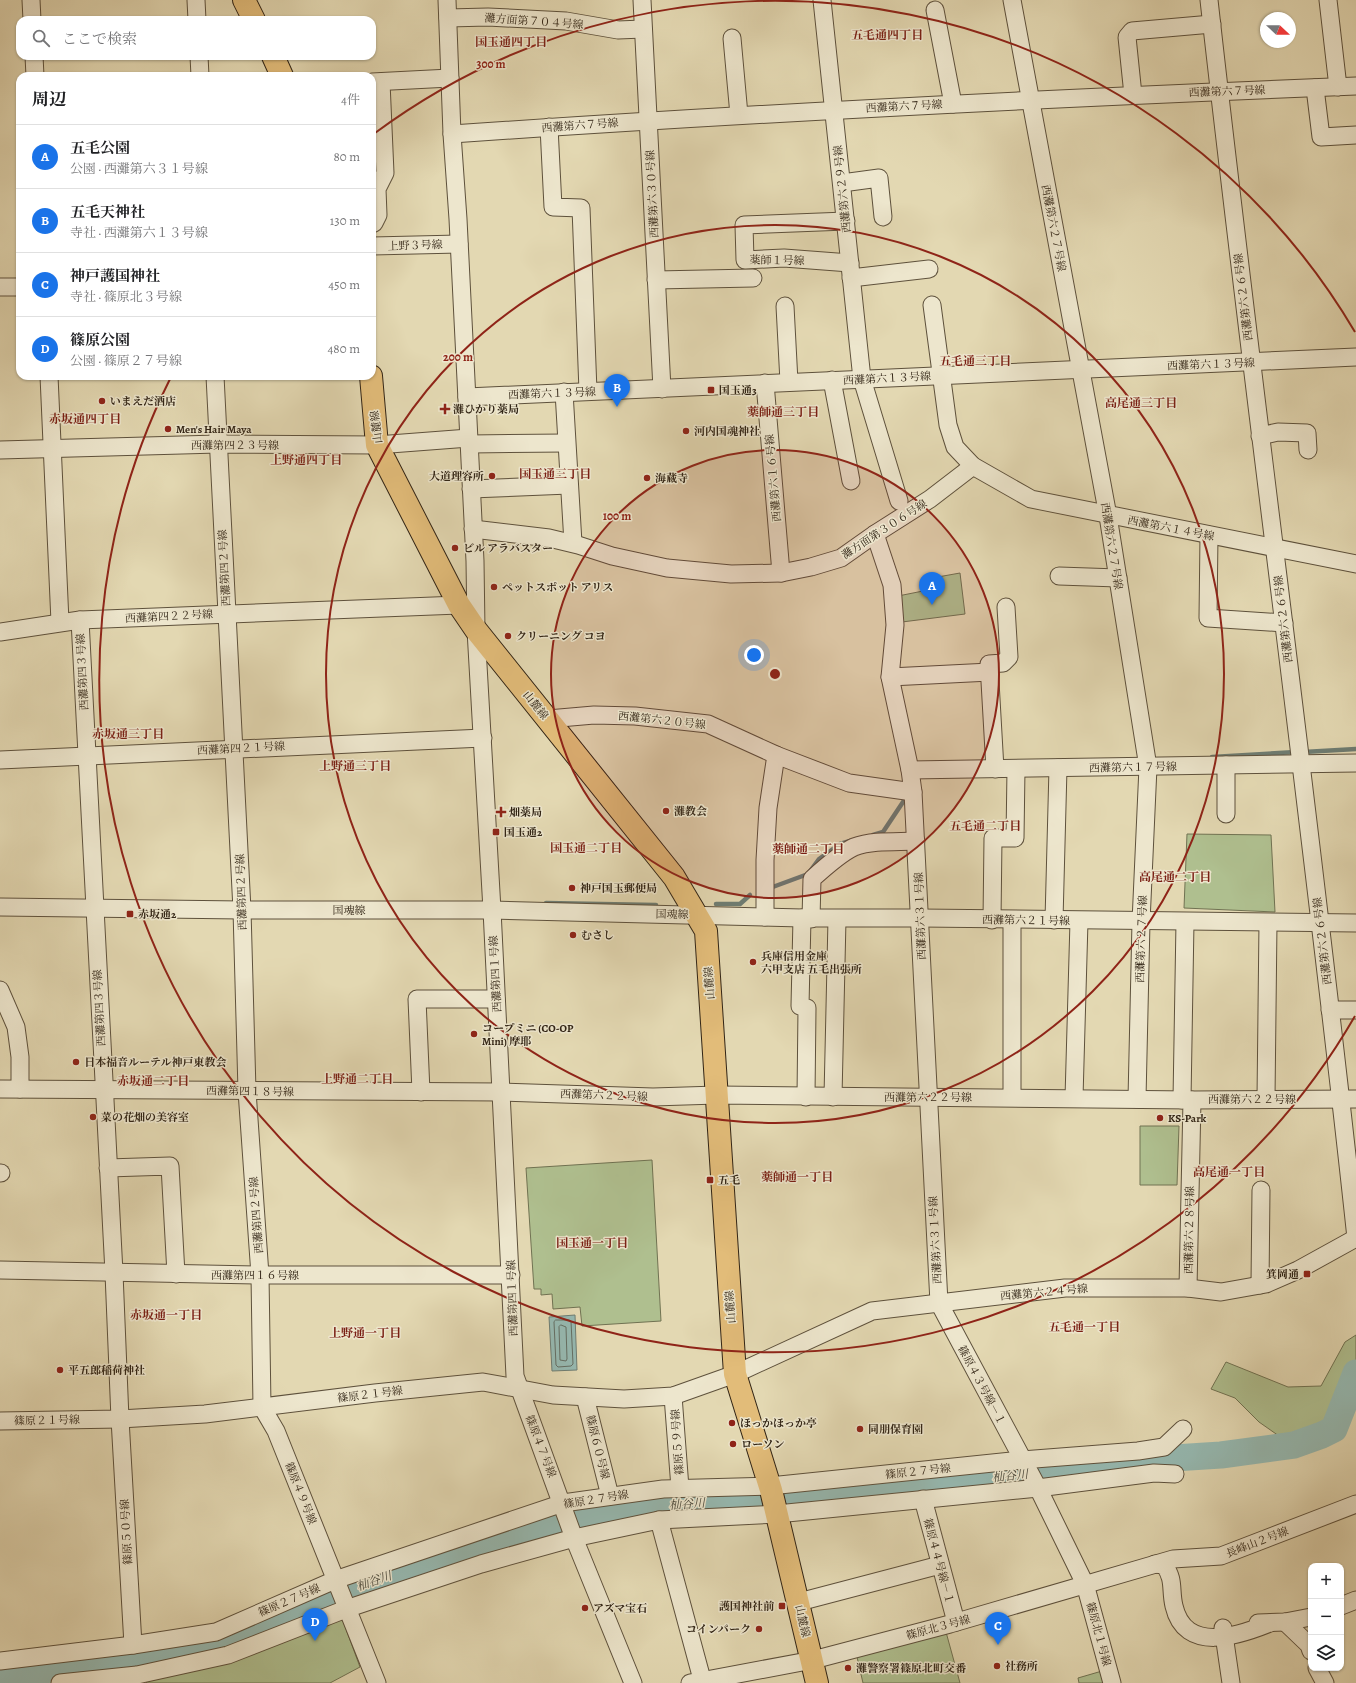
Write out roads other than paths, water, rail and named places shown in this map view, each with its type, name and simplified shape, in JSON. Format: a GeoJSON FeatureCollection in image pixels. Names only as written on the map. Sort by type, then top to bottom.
{"type":"FeatureCollection","features":[{"type":"Feature","properties":{"kind":"main road"},"geometry":{"type":"LineString","coordinates":[[244,0],[252,16]]}},
{"type":"Feature","properties":{"kind":"main road"},"geometry":{"type":"LineString","coordinates":[[275,60],[280,72]]}},
{"type":"Feature","properties":{"kind":"main road","name":"山麓線"},"geometry":{"type":"LineString","coordinates":[[371,380],[377,446],[460,605],[476,630],[674,877],[706,931],[735,1374],[777,1513],[813,1660],[817,1683]]}},
{"type":"Feature","properties":{"kind":"street"},"geometry":{"type":"LineString","coordinates":[[31,0],[32,16]]}},
{"type":"Feature","properties":{"kind":"street"},"geometry":{"type":"LineString","coordinates":[[196,0],[197,16]]}},
{"type":"Feature","properties":{"kind":"street","name":"西灘第四１号線"},"geometry":{"type":"LineString","coordinates":[[447,0],[452,134],[467,397],[476,630],[492,910],[515,1376],[520,1390]]}},
{"type":"Feature","properties":{"kind":"street","name":"西灘第六３０号線"},"geometry":{"type":"LineString","coordinates":[[642,0],[662,389]]}},
{"type":"Feature","properties":{"kind":"street","name":"西灘第六２９号線"},"geometry":{"type":"LineString","coordinates":[[822,0],[862,379],[899,501]]}},
{"type":"Feature","properties":{"kind":"street","name":"西灘第六２７号線"},"geometry":{"type":"LineString","coordinates":[[1012,0],[1029,100],[1108,516],[1148,767],[1141,922],[1137,1099]]}},
{"type":"Feature","properties":{"kind":"street","name":"西灘第六２６号線"},"geometry":{"type":"LineString","coordinates":[[1209,0],[1251,363],[1275,548],[1330,1010],[1348,1099],[1356,1238]]}},
{"type":"Feature","properties":{"kind":"street"},"geometry":{"type":"LineString","coordinates":[[1328,0],[1338,87]]}},
{"type":"Feature","properties":{"kind":"street"},"geometry":{"type":"LineString","coordinates":[[935,10],[953,104]]}},
{"type":"Feature","properties":{"kind":"street","name":"灘方面第７０４号線"},"geometry":{"type":"LineString","coordinates":[[448,18],[504,18],[566,21],[618,30],[643,29]]}},
{"type":"Feature","properties":{"kind":"street"},"geometry":{"type":"LineString","coordinates":[[1133,95],[1128,37],[1132,31],[1212,24]]}},
{"type":"Feature","properties":{"kind":"street"},"geometry":{"type":"LineString","coordinates":[[732,38],[739,115]]}},
{"type":"Feature","properties":{"kind":"street"},"geometry":{"type":"LineString","coordinates":[[34,60],[35,72]]}},
{"type":"Feature","properties":{"kind":"street"},"geometry":{"type":"LineString","coordinates":[[199,60],[200,72]]}},
{"type":"Feature","properties":{"kind":"street"},"geometry":{"type":"LineString","coordinates":[[376,218],[378,215],[377,189],[386,173],[376,82],[450,78]]}},
{"type":"Feature","properties":{"kind":"street","name":"西灘第六７号線"},"geometry":{"type":"LineString","coordinates":[[452,134],[739,115],[1133,95],[1356,86]]}},
{"type":"Feature","properties":{"kind":"street"},"geometry":{"type":"LineString","coordinates":[[1315,88],[1321,137],[1356,135]]}},
{"type":"Feature","properties":{"kind":"street"},"geometry":{"type":"LineString","coordinates":[[549,127],[553,207],[581,208],[588,391]]}},
{"type":"Feature","properties":{"kind":"street"},"geometry":{"type":"LineString","coordinates":[[842,183],[879,178],[884,217]]}},
{"type":"Feature","properties":{"kind":"street","name":"薬師１号線"},"geometry":{"type":"LineString","coordinates":[[846,222],[744,225],[745,260],[784,258],[851,271]]}},
{"type":"Feature","properties":{"kind":"street","name":"上野３号線"},"geometry":{"type":"LineString","coordinates":[[376,246],[459,244]]}},
{"type":"Feature","properties":{"kind":"street"},"geometry":{"type":"LineString","coordinates":[[851,271],[929,270]]}},
{"type":"Feature","properties":{"kind":"street"},"geometry":{"type":"LineString","coordinates":[[656,280],[753,278]]}},
{"type":"Feature","properties":{"kind":"street"},"geometry":{"type":"LineString","coordinates":[[0,287],[16,287]]}},
{"type":"Feature","properties":{"kind":"street","name":"西灘第六１４号線"},"geometry":{"type":"LineString","coordinates":[[932,305],[948,425],[955,447],[973,466],[1031,500],[1356,564]]}},
{"type":"Feature","properties":{"kind":"street"},"geometry":{"type":"LineString","coordinates":[[785,306],[789,382]]}},
{"type":"Feature","properties":{"kind":"street","name":"西灘第六１３号線"},"geometry":{"type":"LineString","coordinates":[[467,397],[662,389],[1080,368],[1251,363],[1356,357]]}},
{"type":"Feature","properties":{"kind":"street"},"geometry":{"type":"LineString","coordinates":[[49,380],[60,622]]}},
{"type":"Feature","properties":{"kind":"street","name":"西灘第四２号線"},"geometry":{"type":"LineString","coordinates":[[215,380],[242,910],[247,1091],[260,1275],[262,1407]]}},
{"type":"Feature","properties":{"kind":"street"},"geometry":{"type":"LineString","coordinates":[[832,380],[852,481]]}},
{"type":"Feature","properties":{"kind":"street","name":"西灘第六１６号線"},"geometry":{"type":"LineString","coordinates":[[765,383],[781,573]]}},
{"type":"Feature","properties":{"kind":"street"},"geometry":{"type":"LineString","coordinates":[[564,392],[573,543]]}},
{"type":"Feature","properties":{"kind":"street"},"geometry":{"type":"LineString","coordinates":[[1260,436],[1278,432],[1307,433],[1308,450]]}},
{"type":"Feature","properties":{"kind":"street","name":"西灘第四２３号線"},"geometry":{"type":"LineString","coordinates":[[0,450],[218,444],[377,446],[469,441],[566,442]]}},
{"type":"Feature","properties":{"kind":"street","name":"灘方面第３０６号線"},"geometry":{"type":"LineString","coordinates":[[473,529],[549,538],[573,543],[612,556],[667,568],[731,574],[781,573],[811,567],[840,558],[875,534],[930,500],[973,466]]}},
{"type":"Feature","properties":{"kind":"street"},"geometry":{"type":"LineString","coordinates":[[471,489],[569,485]]}},
{"type":"Feature","properties":{"kind":"street","name":"西灘第六３１号線"},"geometry":{"type":"LineString","coordinates":[[875,534],[892,585],[895,625],[890,677],[910,770],[913,792],[938,1303]]}},
{"type":"Feature","properties":{"kind":"street"},"geometry":{"type":"LineString","coordinates":[[1209,535],[1208,618],[1284,623]]}},
{"type":"Feature","properties":{"kind":"street"},"geometry":{"type":"LineString","coordinates":[[1059,576],[1118,578]]}},
{"type":"Feature","properties":{"kind":"street","name":"西灘第四２２号線"},"geometry":{"type":"LineString","coordinates":[[0,632],[80,620],[460,605]]}},
{"type":"Feature","properties":{"kind":"street"},"geometry":{"type":"LineString","coordinates":[[995,769],[989,664],[1003,663],[1009,657],[1006,607]]}},
{"type":"Feature","properties":{"kind":"street","name":"西灘第四３号線"},"geometry":{"type":"LineString","coordinates":[[80,620],[114,1273],[120,1420]]}},
{"type":"Feature","properties":{"kind":"street"},"geometry":{"type":"LineString","coordinates":[[890,677],[990,672]]}},
{"type":"Feature","properties":{"kind":"street","name":"西灘第六２０号線"},"geometry":{"type":"LineString","coordinates":[[548,719],[594,715],[628,715],[708,724],[776,755],[849,783],[913,792]]}},
{"type":"Feature","properties":{"kind":"street","name":"西灘第四２１号線"},"geometry":{"type":"LineString","coordinates":[[0,760],[234,748],[482,738]]}},
{"type":"Feature","properties":{"kind":"street"},"geometry":{"type":"LineString","coordinates":[[765,917],[765,860],[768,808],[776,755]]}},
{"type":"Feature","properties":{"kind":"street","name":"西灘第六１７号線"},"geometry":{"type":"LineString","coordinates":[[910,770],[1356,763]]}},
{"type":"Feature","properties":{"kind":"street"},"geometry":{"type":"LineString","coordinates":[[1226,765],[1226,814]]}},
{"type":"Feature","properties":{"kind":"street"},"geometry":{"type":"LineString","coordinates":[[992,920],[993,838],[1015,838],[1016,768]]}},
{"type":"Feature","properties":{"kind":"street"},"geometry":{"type":"LineString","coordinates":[[1054,920],[1058,768]]}},
{"type":"Feature","properties":{"kind":"street"},"geometry":{"type":"LineString","coordinates":[[806,1097],[807,1008],[800,1006],[806,919],[812,879],[832,862],[854,847],[876,843],[916,841]]}},
{"type":"Feature","properties":{"kind":"street","name":"国魂線"},"geometry":{"type":"LineString","coordinates":[[0,907],[242,910],[492,910],[697,915]]}},
{"type":"Feature","properties":{"kind":"street","name":"西灘第六２１号線"},"geometry":{"type":"LineString","coordinates":[[697,915],[806,919],[920,918],[1141,922],[1356,923]]}},
{"type":"Feature","properties":{"kind":"street"},"geometry":{"type":"LineString","coordinates":[[833,1097],[837,919]]}},
{"type":"Feature","properties":{"kind":"street"},"geometry":{"type":"LineString","coordinates":[[1012,920],[1012,1097]]}},
{"type":"Feature","properties":{"kind":"street"},"geometry":{"type":"LineString","coordinates":[[1074,1098],[1079,921]]}},
{"type":"Feature","properties":{"kind":"street","name":"西灘第六２８号線"},"geometry":{"type":"LineString","coordinates":[[1185,922],[1188,1288]]}},
{"type":"Feature","properties":{"kind":"street"},"geometry":{"type":"LineString","coordinates":[[1266,1099],[1268,923]]}},
{"type":"Feature","properties":{"kind":"street"},"geometry":{"type":"LineString","coordinates":[[0,990],[16,1027],[20,1057],[20,1089]]}},
{"type":"Feature","properties":{"kind":"street"},"geometry":{"type":"LineString","coordinates":[[421,1092],[417,999],[496,999]]}},
{"type":"Feature","properties":{"kind":"street"},"geometry":{"type":"LineString","coordinates":[[1330,1010],[1356,1010]]}},
{"type":"Feature","properties":{"kind":"street","name":"西灘第四１８号線"},"geometry":{"type":"LineString","coordinates":[[0,1089],[501,1092]]}},
{"type":"Feature","properties":{"kind":"street","name":"西灘第六２２号線"},"geometry":{"type":"LineString","coordinates":[[501,1092],[653,1097],[717,1095],[806,1097],[928,1096],[1187,1100],[1348,1099]]}},
{"type":"Feature","properties":{"kind":"street"},"geometry":{"type":"LineString","coordinates":[[108,1168],[170,1166],[176,1274]]}},
{"type":"Feature","properties":{"kind":"street"},"geometry":{"type":"LineString","coordinates":[[1260,1285],[1261,1190]]}},
{"type":"Feature","properties":{"kind":"street","name":"西灘第六２４号線"},"geometry":{"type":"LineString","coordinates":[[735,1374],[872,1311],[1065,1288],[1188,1288],[1221,1292],[1266,1284],[1298,1270],[1356,1238]]}},
{"type":"Feature","properties":{"kind":"street","name":"西灘第四１６号線"},"geometry":{"type":"LineString","coordinates":[[0,1270],[260,1275],[511,1275]]}},
{"type":"Feature","properties":{"kind":"street","name":"篠原４３号線－１"},"geometry":{"type":"LineString","coordinates":[[938,1303],[1036,1486]]}},
{"type":"Feature","properties":{"kind":"street","name":"篠原２１号線"},"geometry":{"type":"LineString","coordinates":[[0,1421],[120,1420],[205,1414],[375,1393],[483,1382],[553,1395],[624,1399],[673,1396],[735,1374]]}},
{"type":"Feature","properties":{"kind":"street","name":"篠原４７号線"},"geometry":{"type":"LineString","coordinates":[[520,1390],[563,1503],[574,1538]]}},
{"type":"Feature","properties":{"kind":"street","name":"篠原５９号線"},"geometry":{"type":"LineString","coordinates":[[673,1396],[680,1488]]}},
{"type":"Feature","properties":{"kind":"street","name":"篠原６０号線"},"geometry":{"type":"LineString","coordinates":[[585,1397],[610,1496]]}},
{"type":"Feature","properties":{"kind":"street","name":"篠原４９号線"},"geometry":{"type":"LineString","coordinates":[[262,1407],[276,1431],[346,1609]]}},
{"type":"Feature","properties":{"kind":"street","name":"篠原５０号線"},"geometry":{"type":"LineString","coordinates":[[120,1420],[133,1645]]}},
{"type":"Feature","properties":{"kind":"street","name":"篠原２７号線"},"geometry":{"type":"LineString","coordinates":[[0,1661],[133,1645],[216,1632],[335,1580],[563,1503],[663,1489],[770,1488],[1024,1463],[1164,1447],[1183,1429]]}},
{"type":"Feature","properties":{"kind":"street"},"geometry":{"type":"LineString","coordinates":[[60,1683],[137,1679],[228,1655],[346,1609],[482,1564],[574,1538],[659,1520],[777,1513],[923,1500],[1154,1473],[1175,1474]]}},
{"type":"Feature","properties":{"kind":"street"},"geometry":{"type":"LineString","coordinates":[[1036,1486],[1085,1584]]}},
{"type":"Feature","properties":{"kind":"street","name":"篠原４４号線－１"},"geometry":{"type":"LineString","coordinates":[[923,1500],[956,1622]]}},
{"type":"Feature","properties":{"kind":"street","name":"長峰山２号線"},"geometry":{"type":"LineString","coordinates":[[1085,1584],[1173,1560],[1221,1556],[1356,1504]]}},
{"type":"Feature","properties":{"kind":"street"},"geometry":{"type":"LineString","coordinates":[[659,1520],[699,1682]]}},
{"type":"Feature","properties":{"kind":"street"},"geometry":{"type":"LineString","coordinates":[[574,1538],[633,1683]]}},
{"type":"Feature","properties":{"kind":"street"},"geometry":{"type":"LineString","coordinates":[[1155,1564],[1164,1565],[1170,1573],[1176,1614],[1180,1620],[1200,1628],[1224,1632],[1253,1623],[1277,1622],[1308,1617]]}},
{"type":"Feature","properties":{"kind":"street"},"geometry":{"type":"LineString","coordinates":[[799,1602],[940,1565]]}},
{"type":"Feature","properties":{"kind":"street","name":"篠原北３号線"},"geometry":{"type":"LineString","coordinates":[[699,1682],[813,1660],[956,1622],[1085,1584]]}},
{"type":"Feature","properties":{"kind":"street","name":"篠原北１号線"},"geometry":{"type":"LineString","coordinates":[[1085,1584],[1112,1683]]}},
{"type":"Feature","properties":{"kind":"street"},"geometry":{"type":"LineString","coordinates":[[1344,1605],[1356,1600]]}},
{"type":"Feature","properties":{"kind":"street"},"geometry":{"type":"LineString","coordinates":[[346,1609],[376,1683]]}},
{"type":"Feature","properties":{"kind":"street"},"geometry":{"type":"LineString","coordinates":[[1277,1622],[1308,1644]]}},
{"type":"Feature","properties":{"kind":"street"},"geometry":{"type":"LineString","coordinates":[[1224,1632],[1231,1683]]}},
{"type":"Feature","properties":{"kind":"street"},"geometry":{"type":"LineString","coordinates":[[1319,1671],[1325,1683]]}},
{"type":"Feature","properties":{"kind":"water"},"geometry":{"type":"Polygon","coordinates":[[[575,1315],[577,1370],[552,1371],[549,1317],[575,1315]]]}},
{"type":"Feature","properties":{"kind":"waterway"},"geometry":{"type":"LineString","coordinates":[[1304,752],[1356,749]]}},
{"type":"Feature","properties":{"kind":"waterway"},"geometry":{"type":"LineString","coordinates":[[1212,757],[1296,752]]}},
{"type":"Feature","properties":{"kind":"waterway"},"geometry":{"type":"LineString","coordinates":[[873,835],[883,832],[905,799]]}},
{"type":"Feature","properties":{"kind":"waterway"},"geometry":{"type":"LineString","coordinates":[[770,888],[808,874],[819,859],[840,844],[850,841]]}},
{"type":"Feature","properties":{"kind":"waterway"},"geometry":{"type":"LineString","coordinates":[[716,904],[740,904],[750,895]]}},
{"type":"Feature","properties":{"kind":"waterway"},"geometry":{"type":"LineString","coordinates":[[546,903],[656,905]]}},
{"type":"Feature","properties":{"kind":"waterway","name":"杣谷川"},"geometry":{"type":"LineString","coordinates":[[0,1674],[128,1662],[207,1647],[357,1586],[477,1545],[587,1516],[678,1503],[754,1501],[1174,1458],[1221,1455],[1294,1445],[1334,1429],[1356,1373]]}},
{"type":"Feature","properties":{"kind":"place","name":"国玉通3"},"geometry":{"type":"Point","coordinates":[711,390]}},
{"type":"Feature","properties":{"kind":"place","name":"いまえだ酒店"},"geometry":{"type":"Point","coordinates":[102,401]}},
{"type":"Feature","properties":{"kind":"place","name":"五毛天神社"},"geometry":{"type":"Point","coordinates":[617,407]}},
{"type":"Feature","properties":{"kind":"place","name":"灘ひかり薬局"},"geometry":{"type":"Point","coordinates":[445,409]}},
{"type":"Feature","properties":{"kind":"place","name":"Men's Hair Maya"},"geometry":{"type":"Point","coordinates":[168,429]}},
{"type":"Feature","properties":{"kind":"place","name":"河内国魂神社"},"geometry":{"type":"Point","coordinates":[686,431]}},
{"type":"Feature","properties":{"kind":"place","name":"大道理容所"},"geometry":{"type":"Point","coordinates":[492,476]}},
{"type":"Feature","properties":{"kind":"place","name":"海蔵寺"},"geometry":{"type":"Point","coordinates":[647,478]}},
{"type":"Feature","properties":{"kind":"place","name":"ビル アラバスター"},"geometry":{"type":"Point","coordinates":[455,548]}},
{"type":"Feature","properties":{"kind":"place","name":"ペットスポット アリス"},"geometry":{"type":"Point","coordinates":[494,587]}},
{"type":"Feature","properties":{"kind":"place","name":"五毛公園"},"geometry":{"type":"Point","coordinates":[932,605]}},
{"type":"Feature","properties":{"kind":"place","name":"クリーニング コヨ"},"geometry":{"type":"Point","coordinates":[508,636]}},
{"type":"Feature","properties":{"kind":"place","name":"灘教会"},"geometry":{"type":"Point","coordinates":[666,811]}},
{"type":"Feature","properties":{"kind":"place","name":"畑薬局"},"geometry":{"type":"Point","coordinates":[501,812]}},
{"type":"Feature","properties":{"kind":"place","name":"国玉通2"},"geometry":{"type":"Point","coordinates":[496,832]}},
{"type":"Feature","properties":{"kind":"place","name":"神戸国玉郵便局"},"geometry":{"type":"Point","coordinates":[572,888]}},
{"type":"Feature","properties":{"kind":"place","name":"赤坂通2"},"geometry":{"type":"Point","coordinates":[130,914]}},
{"type":"Feature","properties":{"kind":"place","name":"むさし"},"geometry":{"type":"Point","coordinates":[573,935]}},
{"type":"Feature","properties":{"kind":"place","name":"兵庫信用金庫 六甲支店 五毛出張所"},"geometry":{"type":"Point","coordinates":[753,962]}},
{"type":"Feature","properties":{"kind":"place","name":"コープミニ (CO-OP Mini) 摩耶"},"geometry":{"type":"Point","coordinates":[474,1034]}},
{"type":"Feature","properties":{"kind":"place","name":"日本福音ルーテル神戸東教会"},"geometry":{"type":"Point","coordinates":[76,1062]}},
{"type":"Feature","properties":{"kind":"place","name":"菜の花畑の美容室"},"geometry":{"type":"Point","coordinates":[93,1117]}},
{"type":"Feature","properties":{"kind":"place","name":"KS-Park"},"geometry":{"type":"Point","coordinates":[1160,1118]}},
{"type":"Feature","properties":{"kind":"place","name":"五毛"},"geometry":{"type":"Point","coordinates":[710,1180]}},
{"type":"Feature","properties":{"kind":"place","name":"箕岡通"},"geometry":{"type":"Point","coordinates":[1307,1274]}},
{"type":"Feature","properties":{"kind":"place","name":"平五郎稲荷神社"},"geometry":{"type":"Point","coordinates":[60,1370]}},
{"type":"Feature","properties":{"kind":"place","name":"ほっかほっか亭"},"geometry":{"type":"Point","coordinates":[732,1423]}},
{"type":"Feature","properties":{"kind":"place","name":"同朋保育園"},"geometry":{"type":"Point","coordinates":[860,1429]}},
{"type":"Feature","properties":{"kind":"place","name":"ローソン"},"geometry":{"type":"Point","coordinates":[733,1444]}},
{"type":"Feature","properties":{"kind":"place","name":"護国神社前"},"geometry":{"type":"Point","coordinates":[782,1606]}},
{"type":"Feature","properties":{"kind":"place","name":"アズマ宝石"},"geometry":{"type":"Point","coordinates":[585,1608]}},
{"type":"Feature","properties":{"kind":"place","name":"コインパーク"},"geometry":{"type":"Point","coordinates":[759,1629]}},
{"type":"Feature","properties":{"kind":"place","name":"篠原公園"},"geometry":{"type":"Point","coordinates":[315,1641]}},
{"type":"Feature","properties":{"kind":"place","name":"神戸護国神社"},"geometry":{"type":"Point","coordinates":[998,1645]}},
{"type":"Feature","properties":{"kind":"place","name":"社務所"},"geometry":{"type":"Point","coordinates":[997,1666]}},
{"type":"Feature","properties":{"kind":"place","name":"灘警察署篠原北町交番"},"geometry":{"type":"Point","coordinates":[848,1668]}},
{"type":"Feature","properties":{"kind":"district","name":"五毛通四丁目"},"geometry":{"type":"Point","coordinates":[887,35]}},
{"type":"Feature","properties":{"kind":"district","name":"国玉通四丁目"},"geometry":{"type":"Point","coordinates":[511,42]}},
{"type":"Feature","properties":{"kind":"district","name":"五毛通三丁目"},"geometry":{"type":"Point","coordinates":[975,361]}},
{"type":"Feature","properties":{"kind":"district","name":"高尾通三丁目"},"geometry":{"type":"Point","coordinates":[1141,403]}},
{"type":"Feature","properties":{"kind":"district","name":"薬師通三丁目"},"geometry":{"type":"Point","coordinates":[783,412]}},
{"type":"Feature","properties":{"kind":"district","name":"赤坂通四丁目"},"geometry":{"type":"Point","coordinates":[85,419]}},
{"type":"Feature","properties":{"kind":"district","name":"上野通四丁目"},"geometry":{"type":"Point","coordinates":[306,460]}},
{"type":"Feature","properties":{"kind":"district","name":"国玉通三丁目"},"geometry":{"type":"Point","coordinates":[555,474]}},
{"type":"Feature","properties":{"kind":"district","name":"赤坂通三丁目"},"geometry":{"type":"Point","coordinates":[128,734]}},
{"type":"Feature","properties":{"kind":"district","name":"上野通三丁目"},"geometry":{"type":"Point","coordinates":[355,766]}},
{"type":"Feature","properties":{"kind":"district","name":"五毛通二丁目"},"geometry":{"type":"Point","coordinates":[985,826]}},
{"type":"Feature","properties":{"kind":"district","name":"国玉通二丁目"},"geometry":{"type":"Point","coordinates":[586,848]}},
{"type":"Feature","properties":{"kind":"district","name":"薬師通二丁目"},"geometry":{"type":"Point","coordinates":[808,849]}},
{"type":"Feature","properties":{"kind":"district","name":"高尾通二丁目"},"geometry":{"type":"Point","coordinates":[1175,877]}},
{"type":"Feature","properties":{"kind":"district","name":"上野通二丁目"},"geometry":{"type":"Point","coordinates":[357,1079]}},
{"type":"Feature","properties":{"kind":"district","name":"赤坂通二丁目"},"geometry":{"type":"Point","coordinates":[153,1081]}},
{"type":"Feature","properties":{"kind":"district","name":"高尾通一丁目"},"geometry":{"type":"Point","coordinates":[1229,1172]}},
{"type":"Feature","properties":{"kind":"district","name":"薬師通一丁目"},"geometry":{"type":"Point","coordinates":[797,1177]}},
{"type":"Feature","properties":{"kind":"district","name":"国玉通一丁目"},"geometry":{"type":"Point","coordinates":[592,1243]}},
{"type":"Feature","properties":{"kind":"district","name":"赤坂通一丁目"},"geometry":{"type":"Point","coordinates":[166,1315]}},
{"type":"Feature","properties":{"kind":"district","name":"五毛通一丁目"},"geometry":{"type":"Point","coordinates":[1084,1327]}},
{"type":"Feature","properties":{"kind":"district","name":"上野通一丁目"},"geometry":{"type":"Point","coordinates":[365,1333]}}]}
